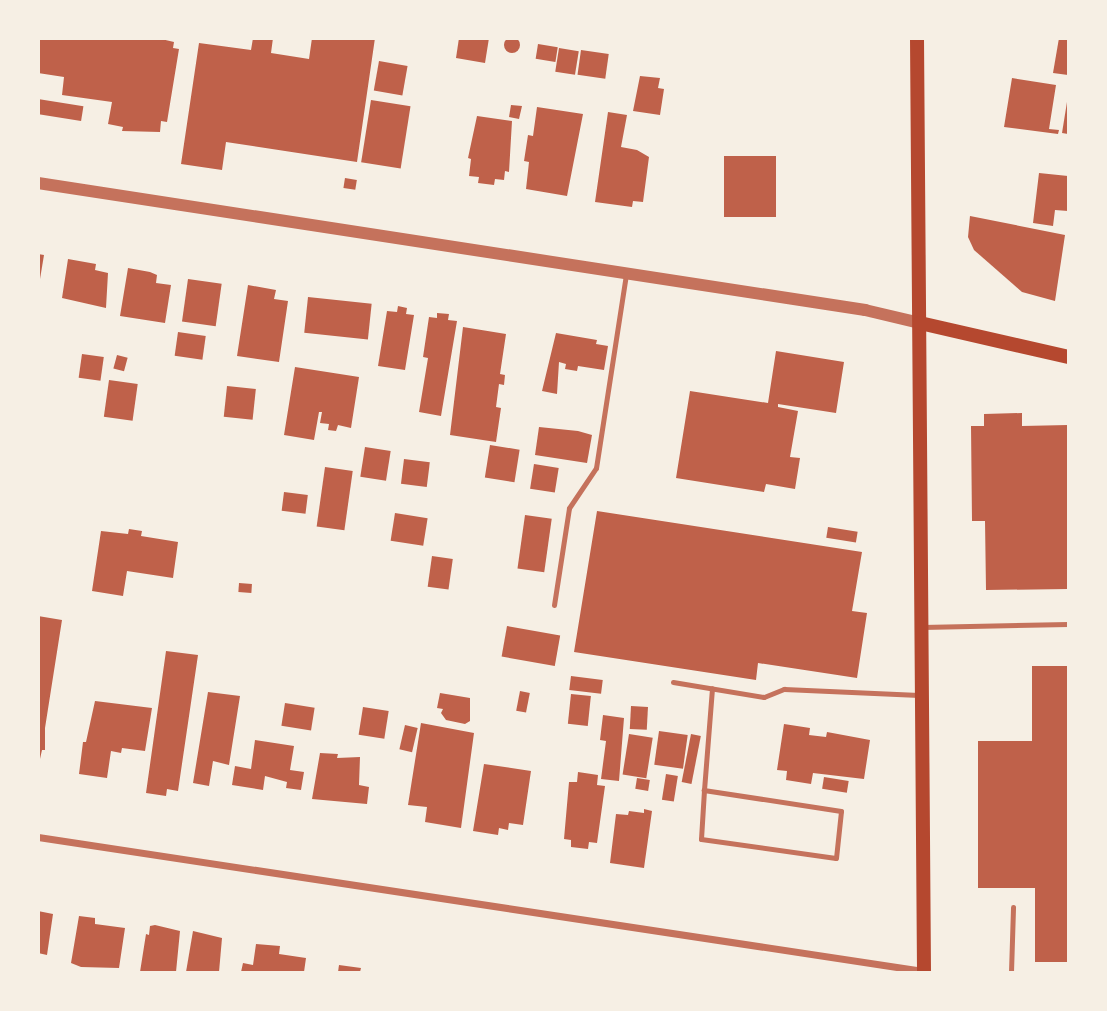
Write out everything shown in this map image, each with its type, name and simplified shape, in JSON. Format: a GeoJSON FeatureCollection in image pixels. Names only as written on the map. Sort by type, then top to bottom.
{"type":"FeatureCollection","features":[{"type":"Feature","properties":{"kind":"main road"},"geometry":{"type":"LineString","coordinates":[[917,38],[922,627],[929,972]]}},
{"type":"Feature","properties":{"kind":"main road"},"geometry":{"type":"LineString","coordinates":[[920,323],[1069,357]]}},
{"type":"Feature","properties":{"kind":"street"},"geometry":{"type":"LineString","coordinates":[[38,183],[865,310],[920,323]]}},
{"type":"Feature","properties":{"kind":"street"},"geometry":{"type":"LineString","coordinates":[[38,837],[929,972]]}},
{"type":"Feature","properties":{"kind":"lane"},"geometry":{"type":"LineString","coordinates":[[554,605],[569,508],[596,468],[626,274]]}},
{"type":"Feature","properties":{"kind":"lane"},"geometry":{"type":"LineString","coordinates":[[922,627],[1069,624]]}},
{"type":"Feature","properties":{"kind":"lane"},"geometry":{"type":"LineString","coordinates":[[673,682],[764,697],[784,689],[923,695]]}},
{"type":"Feature","properties":{"kind":"lane"},"geometry":{"type":"LineString","coordinates":[[704,790],[841,811],[836,858],[701,839],[704,790],[712,688]]}},
{"type":"Feature","properties":{"kind":"lane"},"geometry":{"type":"LineString","coordinates":[[1011,972],[1013,907]]}},
{"type":"Feature","properties":{"kind":"building"},"geometry":{"type":"Polygon","coordinates":[[[512,37],[518,39],[518,51],[512,53],[506,51],[504,45],[506,39],[512,37]]]}},
{"type":"Feature","properties":{"kind":"building"},"geometry":{"type":"Polygon","coordinates":[[[38,38],[157,38],[174,42],[173,48],[179,49],[167,122],[161,121],[160,132],[122,131],[123,127],[108,124],[112,102],[62,95],[64,77],[38,73],[38,38]]]}},
{"type":"Feature","properties":{"kind":"building"},"geometry":{"type":"Polygon","coordinates":[[[253,38],[273,38],[271,53],[309,59],[312,38],[375,38],[357,162],[226,142],[222,170],[181,164],[199,43],[251,50],[253,38]]]}},
{"type":"Feature","properties":{"kind":"building"},"geometry":{"type":"Polygon","coordinates":[[[459,38],[489,38],[485,63],[456,58],[459,38]]]}},
{"type":"Feature","properties":{"kind":"building"},"geometry":{"type":"Polygon","coordinates":[[[1059,38],[1068,40],[1068,75],[1053,73],[1059,38]]]}},
{"type":"Feature","properties":{"kind":"building"},"geometry":{"type":"Polygon","coordinates":[[[538,44],[558,47],[555,62],[536,59],[538,44]]]}},
{"type":"Feature","properties":{"kind":"building"},"geometry":{"type":"Polygon","coordinates":[[[559,48],[579,51],[575,75],[555,72],[559,48]]]}},
{"type":"Feature","properties":{"kind":"building"},"geometry":{"type":"Polygon","coordinates":[[[581,50],[609,54],[605,79],[578,75],[581,50]]]}},
{"type":"Feature","properties":{"kind":"building"},"geometry":{"type":"Polygon","coordinates":[[[379,61],[408,66],[402,96],[374,91],[379,61]]]}},
{"type":"Feature","properties":{"kind":"building"},"geometry":{"type":"Polygon","coordinates":[[[640,76],[660,78],[658,88],[664,89],[660,115],[633,111],[640,76]]]}},
{"type":"Feature","properties":{"kind":"building"},"geometry":{"type":"Polygon","coordinates":[[[1012,78],[1056,85],[1049,129],[1059,130],[1058,134],[1004,127],[1012,78]]]}},
{"type":"Feature","properties":{"kind":"building"},"geometry":{"type":"Polygon","coordinates":[[[38,99],[83,106],[81,121],[38,114],[38,99]]]}},
{"type":"Feature","properties":{"kind":"building"},"geometry":{"type":"Polygon","coordinates":[[[371,100],[411,106],[401,168],[361,162],[371,100]]]}},
{"type":"Feature","properties":{"kind":"building"},"geometry":{"type":"Polygon","coordinates":[[[1068,103],[1068,134],[1062,133],[1068,103]]]}},
{"type":"Feature","properties":{"kind":"building"},"geometry":{"type":"Polygon","coordinates":[[[511,105],[522,106],[519,119],[509,117],[511,105]]]}},
{"type":"Feature","properties":{"kind":"building"},"geometry":{"type":"Polygon","coordinates":[[[537,107],[583,114],[567,196],[526,189],[529,162],[524,161],[528,135],[533,136],[537,107]]]}},
{"type":"Feature","properties":{"kind":"building"},"geometry":{"type":"Polygon","coordinates":[[[608,112],[627,115],[621,147],[637,150],[649,157],[643,202],[633,201],[632,207],[595,202],[608,112]]]}},
{"type":"Feature","properties":{"kind":"building"},"geometry":{"type":"Polygon","coordinates":[[[477,116],[512,121],[509,172],[505,171],[504,180],[495,179],[494,185],[478,183],[479,177],[469,176],[471,159],[468,158],[477,116]]]}},
{"type":"Feature","properties":{"kind":"building"},"geometry":{"type":"Polygon","coordinates":[[[724,156],[776,156],[776,217],[724,217],[724,156]]]}},
{"type":"Feature","properties":{"kind":"building"},"geometry":{"type":"Polygon","coordinates":[[[1039,173],[1068,176],[1068,211],[1055,210],[1053,226],[1033,223],[1039,173]]]}},
{"type":"Feature","properties":{"kind":"building"},"geometry":{"type":"Polygon","coordinates":[[[345,178],[357,180],[355,190],[343,188],[345,178]]]}},
{"type":"Feature","properties":{"kind":"building"},"geometry":{"type":"Polygon","coordinates":[[[970,216],[1065,235],[1055,301],[1022,292],[974,250],[968,237],[970,216]]]}},
{"type":"Feature","properties":{"kind":"building"},"geometry":{"type":"Polygon","coordinates":[[[38,254],[44,255],[40,279],[38,279],[38,254]]]}},
{"type":"Feature","properties":{"kind":"building"},"geometry":{"type":"Polygon","coordinates":[[[68,259],[96,264],[95,270],[108,273],[106,308],[62,298],[68,259]]]}},
{"type":"Feature","properties":{"kind":"building"},"geometry":{"type":"Polygon","coordinates":[[[128,268],[150,272],[157,275],[156,283],[171,285],[165,323],[120,316],[128,268]]]}},
{"type":"Feature","properties":{"kind":"building"},"geometry":{"type":"Polygon","coordinates":[[[188,279],[222,284],[216,326],[182,322],[188,279]]]}},
{"type":"Feature","properties":{"kind":"building"},"geometry":{"type":"Polygon","coordinates":[[[248,285],[276,290],[274,299],[288,301],[279,362],[237,356],[248,285]]]}},
{"type":"Feature","properties":{"kind":"building"},"geometry":{"type":"Polygon","coordinates":[[[308,297],[372,304],[368,339],[304,333],[308,297]]]}},
{"type":"Feature","properties":{"kind":"building"},"geometry":{"type":"Polygon","coordinates":[[[398,306],[407,308],[406,314],[414,315],[405,370],[378,366],[387,311],[397,312],[398,306]]]}},
{"type":"Feature","properties":{"kind":"building"},"geometry":{"type":"Polygon","coordinates":[[[437,313],[449,314],[448,320],[457,321],[441,416],[419,412],[428,358],[423,357],[429,317],[437,318],[437,313]]]}},
{"type":"Feature","properties":{"kind":"building"},"geometry":{"type":"Polygon","coordinates":[[[463,327],[506,334],[500,374],[505,375],[504,385],[499,384],[496,407],[501,408],[496,442],[450,435],[463,327]]]}},
{"type":"Feature","properties":{"kind":"building"},"geometry":{"type":"Polygon","coordinates":[[[178,332],[206,336],[202,360],[175,356],[178,332]]]}},
{"type":"Feature","properties":{"kind":"building"},"geometry":{"type":"Polygon","coordinates":[[[556,333],[597,340],[596,344],[608,346],[604,370],[578,366],[577,371],[565,369],[566,364],[559,362],[557,394],[542,391],[556,333]]]}},
{"type":"Feature","properties":{"kind":"building"},"geometry":{"type":"Polygon","coordinates":[[[776,351],[844,362],[836,413],[778,404],[778,407],[798,411],[790,457],[800,458],[795,489],[766,484],[764,492],[676,478],[690,391],[768,403],[776,351]]]}},
{"type":"Feature","properties":{"kind":"building"},"geometry":{"type":"Polygon","coordinates":[[[82,354],[104,357],[100,381],[79,378],[82,354]]]}},
{"type":"Feature","properties":{"kind":"building"},"geometry":{"type":"Polygon","coordinates":[[[117,355],[128,358],[124,371],[113,369],[117,355]]]}},
{"type":"Feature","properties":{"kind":"building"},"geometry":{"type":"Polygon","coordinates":[[[295,367],[359,377],[351,428],[338,425],[336,431],[328,430],[329,424],[320,423],[322,412],[319,412],[314,440],[284,435],[295,367]]]}},
{"type":"Feature","properties":{"kind":"building"},"geometry":{"type":"Polygon","coordinates":[[[109,380],[138,384],[133,421],[104,417],[109,380]]]}},
{"type":"Feature","properties":{"kind":"building"},"geometry":{"type":"Polygon","coordinates":[[[227,386],[256,389],[253,420],[224,417],[227,386]]]}},
{"type":"Feature","properties":{"kind":"building"},"geometry":{"type":"Polygon","coordinates":[[[1022,413],[1022,426],[1068,425],[1068,589],[986,590],[985,521],[972,521],[971,426],[984,426],[984,414],[1022,413]]]}},
{"type":"Feature","properties":{"kind":"building"},"geometry":{"type":"Polygon","coordinates":[[[539,427],[592,435],[587,463],[535,455],[539,427]]]}},
{"type":"Feature","properties":{"kind":"building"},"geometry":{"type":"Polygon","coordinates":[[[490,445],[520,450],[514,482],[485,478],[490,445]]]}},
{"type":"Feature","properties":{"kind":"building"},"geometry":{"type":"Polygon","coordinates":[[[365,447],[391,451],[386,481],[360,477],[365,447]]]}},
{"type":"Feature","properties":{"kind":"building"},"geometry":{"type":"Polygon","coordinates":[[[404,459],[430,462],[427,487],[401,484],[404,459]]]}},
{"type":"Feature","properties":{"kind":"building"},"geometry":{"type":"Polygon","coordinates":[[[534,464],[559,468],[555,493],[530,489],[534,464]]]}},
{"type":"Feature","properties":{"kind":"building"},"geometry":{"type":"Polygon","coordinates":[[[325,467],[353,471],[344,530],[317,526],[325,467]]]}},
{"type":"Feature","properties":{"kind":"building"},"geometry":{"type":"Polygon","coordinates":[[[284,492],[308,495],[306,514],[282,511],[284,492]]]}},
{"type":"Feature","properties":{"kind":"building"},"geometry":{"type":"Polygon","coordinates":[[[597,511],[862,552],[852,611],[867,613],[857,678],[758,663],[756,680],[574,652],[597,511]]]}},
{"type":"Feature","properties":{"kind":"building"},"geometry":{"type":"Polygon","coordinates":[[[395,513],[428,518],[423,546],[391,541],[395,513]]]}},
{"type":"Feature","properties":{"kind":"building"},"geometry":{"type":"Polygon","coordinates":[[[525,515],[552,519],[544,572],[517,568],[525,515]]]}},
{"type":"Feature","properties":{"kind":"building"},"geometry":{"type":"Polygon","coordinates":[[[828,527],[858,532],[856,543],[826,538],[828,527]]]}},
{"type":"Feature","properties":{"kind":"building"},"geometry":{"type":"Polygon","coordinates":[[[129,529],[142,531],[141,536],[178,542],[173,578],[127,571],[123,596],[92,591],[101,531],[128,534],[129,529]]]}},
{"type":"Feature","properties":{"kind":"building"},"geometry":{"type":"Polygon","coordinates":[[[432,556],[453,559],[448,590],[428,587],[432,556]]]}},
{"type":"Feature","properties":{"kind":"building"},"geometry":{"type":"Polygon","coordinates":[[[239,583],[252,584],[251,593],[238,592],[239,583]]]}},
{"type":"Feature","properties":{"kind":"building"},"geometry":{"type":"Polygon","coordinates":[[[38,616],[62,620],[45,728],[45,750],[42,750],[40,759],[38,616]]]}},
{"type":"Feature","properties":{"kind":"building"},"geometry":{"type":"Polygon","coordinates":[[[507,626],[560,635],[555,666],[502,657],[507,626]]]}},
{"type":"Feature","properties":{"kind":"building"},"geometry":{"type":"Polygon","coordinates":[[[166,651],[198,655],[178,791],[167,789],[166,796],[146,793],[166,651]]]}},
{"type":"Feature","properties":{"kind":"building"},"geometry":{"type":"Polygon","coordinates":[[[1032,666],[1068,666],[1068,962],[1035,962],[1035,888],[978,888],[978,741],[1032,741],[1032,666]]]}},
{"type":"Feature","properties":{"kind":"building"},"geometry":{"type":"Polygon","coordinates":[[[571,676],[603,680],[601,694],[569,690],[571,676]]]}},
{"type":"Feature","properties":{"kind":"building"},"geometry":{"type":"Polygon","coordinates":[[[520,691],[530,693],[526,713],[516,711],[520,691]]]}},
{"type":"Feature","properties":{"kind":"building"},"geometry":{"type":"Polygon","coordinates":[[[208,692],[240,696],[229,765],[213,761],[209,786],[193,783],[208,692]]]}},
{"type":"Feature","properties":{"kind":"building"},"geometry":{"type":"Polygon","coordinates":[[[440,693],[470,698],[470,721],[465,724],[446,720],[441,713],[443,709],[437,708],[440,693]]]}},
{"type":"Feature","properties":{"kind":"building"},"geometry":{"type":"Polygon","coordinates":[[[571,694],[591,696],[588,726],[568,724],[571,694]]]}},
{"type":"Feature","properties":{"kind":"building"},"geometry":{"type":"Polygon","coordinates":[[[95,701],[152,708],[145,751],[122,748],[121,753],[111,751],[107,778],[79,774],[83,742],[86,742],[95,701]]]}},
{"type":"Feature","properties":{"kind":"building"},"geometry":{"type":"Polygon","coordinates":[[[285,703],[315,708],[311,730],[281,726],[285,703]]]}},
{"type":"Feature","properties":{"kind":"building"},"geometry":{"type":"Polygon","coordinates":[[[631,706],[648,707],[647,730],[630,729],[631,706]]]}},
{"type":"Feature","properties":{"kind":"building"},"geometry":{"type":"Polygon","coordinates":[[[363,707],[389,711],[384,739],[359,735],[363,707]]]}},
{"type":"Feature","properties":{"kind":"building"},"geometry":{"type":"Polygon","coordinates":[[[603,715],[624,718],[619,781],[601,779],[606,741],[600,740],[603,715]]]}},
{"type":"Feature","properties":{"kind":"building"},"geometry":{"type":"Polygon","coordinates":[[[421,723],[474,733],[461,828],[425,822],[427,807],[408,805],[421,723]]]}},
{"type":"Feature","properties":{"kind":"building"},"geometry":{"type":"Polygon","coordinates":[[[784,724],[810,728],[809,735],[826,737],[827,732],[870,740],[864,779],[813,773],[811,784],[786,780],[787,771],[777,770],[784,724]]]}},
{"type":"Feature","properties":{"kind":"building"},"geometry":{"type":"Polygon","coordinates":[[[405,725],[418,728],[412,752],[399,749],[405,725]]]}},
{"type":"Feature","properties":{"kind":"building"},"geometry":{"type":"Polygon","coordinates":[[[659,731],[688,735],[683,769],[654,765],[659,731]]]}},
{"type":"Feature","properties":{"kind":"building"},"geometry":{"type":"Polygon","coordinates":[[[629,734],[653,738],[646,778],[623,774],[629,734]]]}},
{"type":"Feature","properties":{"kind":"building"},"geometry":{"type":"Polygon","coordinates":[[[691,734],[701,736],[691,784],[682,782],[691,734]]]}},
{"type":"Feature","properties":{"kind":"building"},"geometry":{"type":"Polygon","coordinates":[[[255,740],[294,746],[290,770],[304,772],[301,790],[286,788],[287,782],[265,776],[263,790],[232,785],[235,766],[251,769],[255,740]]]}},
{"type":"Feature","properties":{"kind":"building"},"geometry":{"type":"Polygon","coordinates":[[[320,753],[338,754],[337,758],[360,757],[359,785],[369,787],[367,804],[312,799],[320,753]]]}},
{"type":"Feature","properties":{"kind":"building"},"geometry":{"type":"Polygon","coordinates":[[[484,764],[531,771],[523,825],[509,823],[508,830],[499,828],[498,835],[473,831],[484,764]]]}},
{"type":"Feature","properties":{"kind":"building"},"geometry":{"type":"Polygon","coordinates":[[[578,772],[598,775],[597,785],[605,786],[597,843],[589,842],[588,849],[571,847],[571,840],[564,839],[569,782],[577,782],[578,772]]]}},
{"type":"Feature","properties":{"kind":"building"},"geometry":{"type":"Polygon","coordinates":[[[666,774],[678,776],[674,802],[662,800],[666,774]]]}},
{"type":"Feature","properties":{"kind":"building"},"geometry":{"type":"Polygon","coordinates":[[[824,777],[849,781],[847,793],[822,789],[824,777]]]}},
{"type":"Feature","properties":{"kind":"building"},"geometry":{"type":"Polygon","coordinates":[[[637,778],[650,780],[648,791],[635,789],[637,778]]]}},
{"type":"Feature","properties":{"kind":"building"},"geometry":{"type":"Polygon","coordinates":[[[644,809],[652,811],[644,868],[610,863],[616,814],[628,815],[629,811],[644,813],[644,809]]]}},
{"type":"Feature","properties":{"kind":"building"},"geometry":{"type":"Polygon","coordinates":[[[38,911],[53,914],[47,955],[38,953],[38,911]]]}},
{"type":"Feature","properties":{"kind":"building"},"geometry":{"type":"Polygon","coordinates":[[[79,916],[95,918],[95,924],[125,928],[119,968],[81,967],[71,963],[79,916]]]}},
{"type":"Feature","properties":{"kind":"building"},"geometry":{"type":"Polygon","coordinates":[[[150,926],[180,931],[176,972],[140,972],[146,934],[149,935],[150,926]]]}},
{"type":"Feature","properties":{"kind":"building"},"geometry":{"type":"Polygon","coordinates":[[[193,931],[222,938],[219,972],[186,972],[193,931]]]}},
{"type":"Feature","properties":{"kind":"building"},"geometry":{"type":"Polygon","coordinates":[[[256,944],[280,946],[279,954],[306,958],[304,972],[241,972],[243,963],[253,965],[256,944]]]}},
{"type":"Feature","properties":{"kind":"building"},"geometry":{"type":"Polygon","coordinates":[[[339,965],[361,968],[360,972],[338,972],[339,965]]]}}]}
